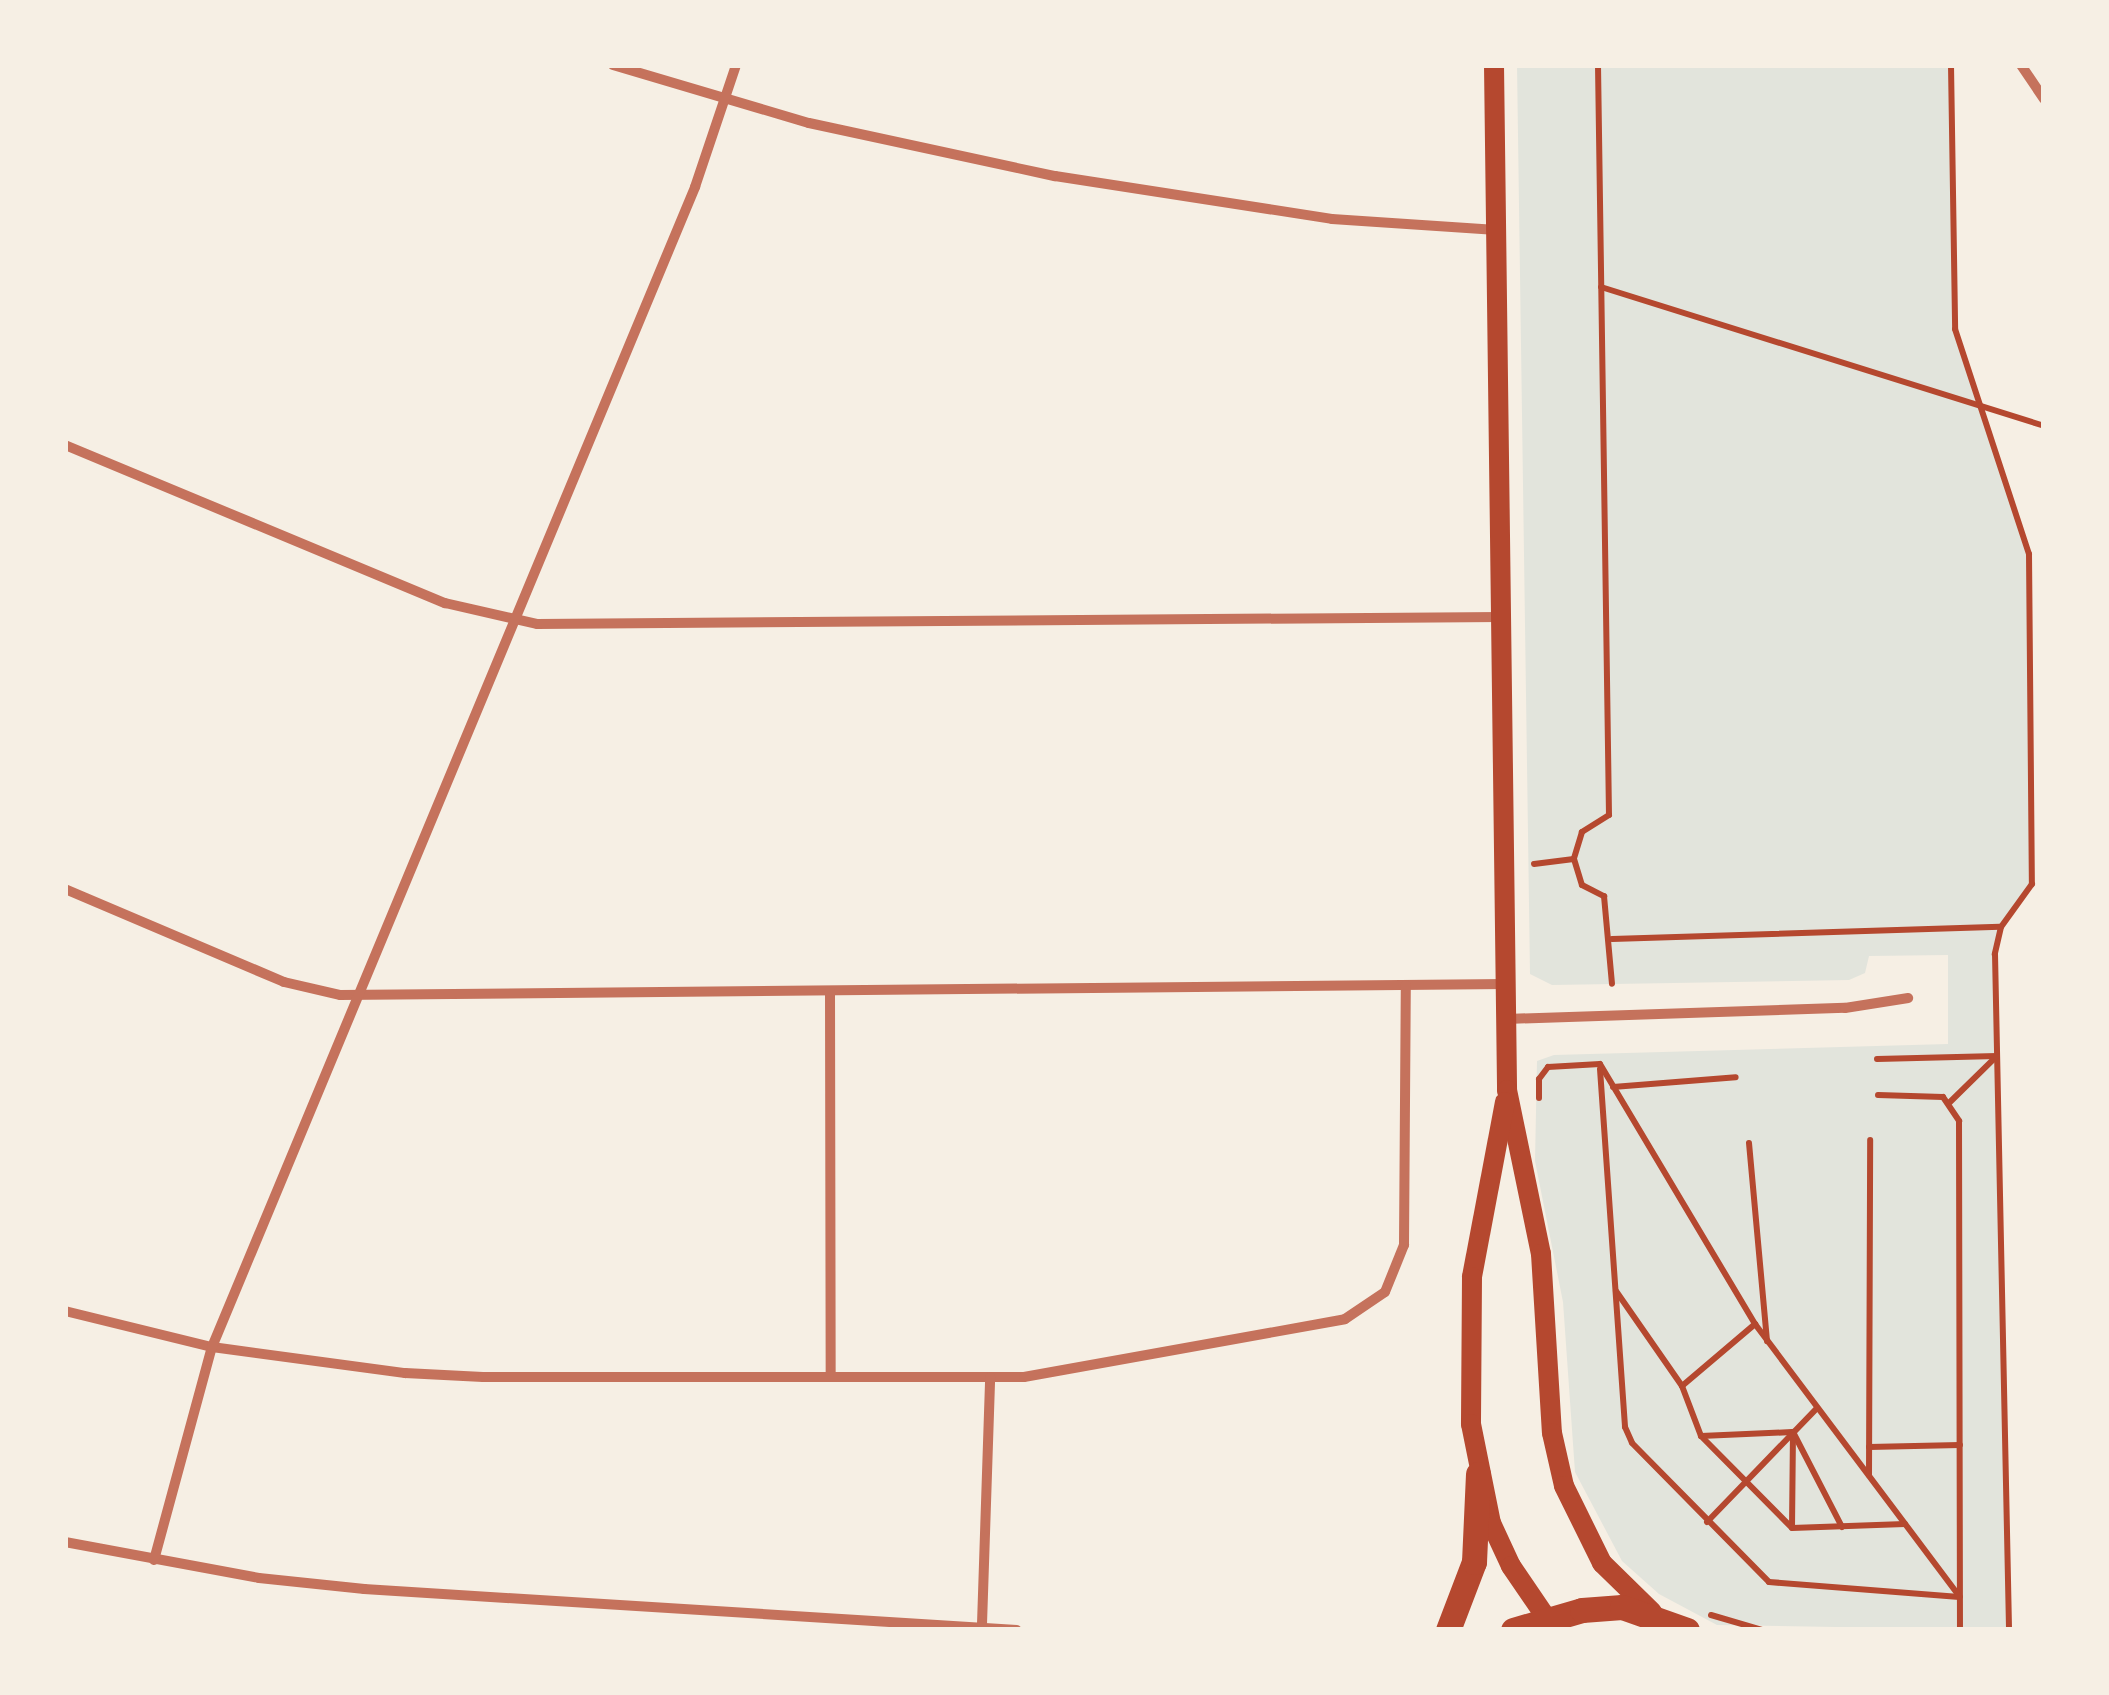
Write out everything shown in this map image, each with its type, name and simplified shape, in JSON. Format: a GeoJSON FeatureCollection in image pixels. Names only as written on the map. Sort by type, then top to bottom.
{"type":"FeatureCollection","features":[{"type":"Feature","properties":{"kind":"main road"},"geometry":{"type":"LineString","coordinates":[[1494,65],[1508,1090],[1541,1254],[1552,1433],[1564,1486],[1602,1563],[1660,1618]]}},
{"type":"Feature","properties":{"kind":"main road"},"geometry":{"type":"LineString","coordinates":[[1448,1630],[1474,1562],[1478,1474],[1469,1307],[1508,1090]]}},
{"type":"Feature","properties":{"kind":"main road"},"geometry":{"type":"LineString","coordinates":[[1478,1474],[1500,1545],[1551,1625]]}},
{"type":"Feature","properties":{"kind":"main road"},"geometry":{"type":"LineString","coordinates":[[1513,1630],[1551,1625],[1602,1607],[1694,1620]]}},
{"type":"Feature","properties":{"kind":"street"},"geometry":{"type":"LineString","coordinates":[[613,65],[726,100],[895,144],[1150,193],[1378,224],[1497,230]]}},
{"type":"Feature","properties":{"kind":"street"},"geometry":{"type":"LineString","coordinates":[[154,1560],[212,1347],[515,621],[726,100],[736,65]]}},
{"type":"Feature","properties":{"kind":"street"},"geometry":{"type":"LineString","coordinates":[[2021,65],[2044,100]]}},
{"type":"Feature","properties":{"kind":"street"},"geometry":{"type":"LineString","coordinates":[[65,445],[445,603],[515,621],[1501,617]]}},
{"type":"Feature","properties":{"kind":"street"},"geometry":{"type":"LineString","coordinates":[[65,889],[303,988],[358,996],[1506,984]]}},
{"type":"Feature","properties":{"kind":"street"},"geometry":{"type":"LineString","coordinates":[[65,1312],[212,1347],[443,1375],[990,1378],[1136,1361],[1345,1319],[1374,1304],[1400,1263],[1406,1226],[1406,985]]}},
{"type":"Feature","properties":{"kind":"street"},"geometry":{"type":"LineString","coordinates":[[830,992],[831,1377]]}},
{"type":"Feature","properties":{"kind":"street"},"geometry":{"type":"LineString","coordinates":[[1506,1019],[1845,1008],[1908,998]]}},
{"type":"Feature","properties":{"kind":"street"},"geometry":{"type":"LineString","coordinates":[[982,1624],[990,1378]]}},
{"type":"Feature","properties":{"kind":"street"},"geometry":{"type":"LineString","coordinates":[[65,1542],[259,1578],[473,1598],[982,1624],[1018,1630]]}},
{"type":"Feature","properties":{"kind":"path"},"geometry":{"type":"LineString","coordinates":[[1598,65],[1609,815],[1582,832],[1574,859],[1582,885],[1604,896],[1612,938],[1612,984]]}},
{"type":"Feature","properties":{"kind":"path"},"geometry":{"type":"LineString","coordinates":[[1951,65],[1955,329],[2029,554],[2032,884],[2001,927],[1997,1056],[2009,1630]]}},
{"type":"Feature","properties":{"kind":"path"},"geometry":{"type":"LineString","coordinates":[[1601,287],[2044,426]]}},
{"type":"Feature","properties":{"kind":"path"},"geometry":{"type":"LineString","coordinates":[[1534,878],[1534,860],[1574,859]]}},
{"type":"Feature","properties":{"kind":"path"},"geometry":{"type":"LineString","coordinates":[[1612,938],[2001,927]]}},
{"type":"Feature","properties":{"kind":"path"},"geometry":{"type":"LineString","coordinates":[[1877,1059],[1997,1056]]}},
{"type":"Feature","properties":{"kind":"path"},"geometry":{"type":"LineString","coordinates":[[1950,1102],[1997,1056]]}},
{"type":"Feature","properties":{"kind":"path"},"geometry":{"type":"LineString","coordinates":[[1600,1064],[1755,1324],[1960,1597]]}},
{"type":"Feature","properties":{"kind":"path"},"geometry":{"type":"LineString","coordinates":[[1539,1116],[1544,1070],[1600,1064]]}},
{"type":"Feature","properties":{"kind":"path"},"geometry":{"type":"LineString","coordinates":[[1600,1064],[1626,1432],[1707,1522],[1769,1582],[1960,1597]]}},
{"type":"Feature","properties":{"kind":"path"},"geometry":{"type":"LineString","coordinates":[[1613,1086],[1736,1077]]}},
{"type":"Feature","properties":{"kind":"path"},"geometry":{"type":"LineString","coordinates":[[1878,1095],[1933,1094],[1950,1102],[1960,1132],[1960,1630]]}},
{"type":"Feature","properties":{"kind":"path"},"geometry":{"type":"LineString","coordinates":[[1869,1477],[1870,1140]]}},
{"type":"Feature","properties":{"kind":"path"},"geometry":{"type":"LineString","coordinates":[[1750,1143],[1768,1342]]}},
{"type":"Feature","properties":{"kind":"path"},"geometry":{"type":"LineString","coordinates":[[1616,1290],[1682,1386],[1701,1436],[1792,1528],[1906,1524]]}},
{"type":"Feature","properties":{"kind":"path"},"geometry":{"type":"LineString","coordinates":[[1682,1386],[1755,1324]]}},
{"type":"Feature","properties":{"kind":"path"},"geometry":{"type":"LineString","coordinates":[[1707,1522],[1817,1408]]}},
{"type":"Feature","properties":{"kind":"path"},"geometry":{"type":"LineString","coordinates":[[1701,1436],[1794,1432]]}},
{"type":"Feature","properties":{"kind":"path"},"geometry":{"type":"LineString","coordinates":[[1794,1432],[1842,1526]]}},
{"type":"Feature","properties":{"kind":"path"},"geometry":{"type":"LineString","coordinates":[[1792,1528],[1794,1432]]}},
{"type":"Feature","properties":{"kind":"path"},"geometry":{"type":"LineString","coordinates":[[1869,1447],[1960,1444]]}},
{"type":"Feature","properties":{"kind":"path"},"geometry":{"type":"LineString","coordinates":[[1694,1620],[1762,1630]]}},
{"type":"Feature","properties":{"kind":"shaded area"},"geometry":{"type":"Polygon","coordinates":[[[1517,65],[1954,65],[1954,319],[2028,545],[2032,884],[1997,935],[2009,1630],[1717,1625],[1659,1594],[1622,1561],[1575,1472],[1563,1302],[1535,1161],[1537,1061],[1554,1055],[1948,1044],[1948,955],[1869,956],[1865,973],[1849,980],[1552,985],[1530,974],[1517,65]]]}}]}
